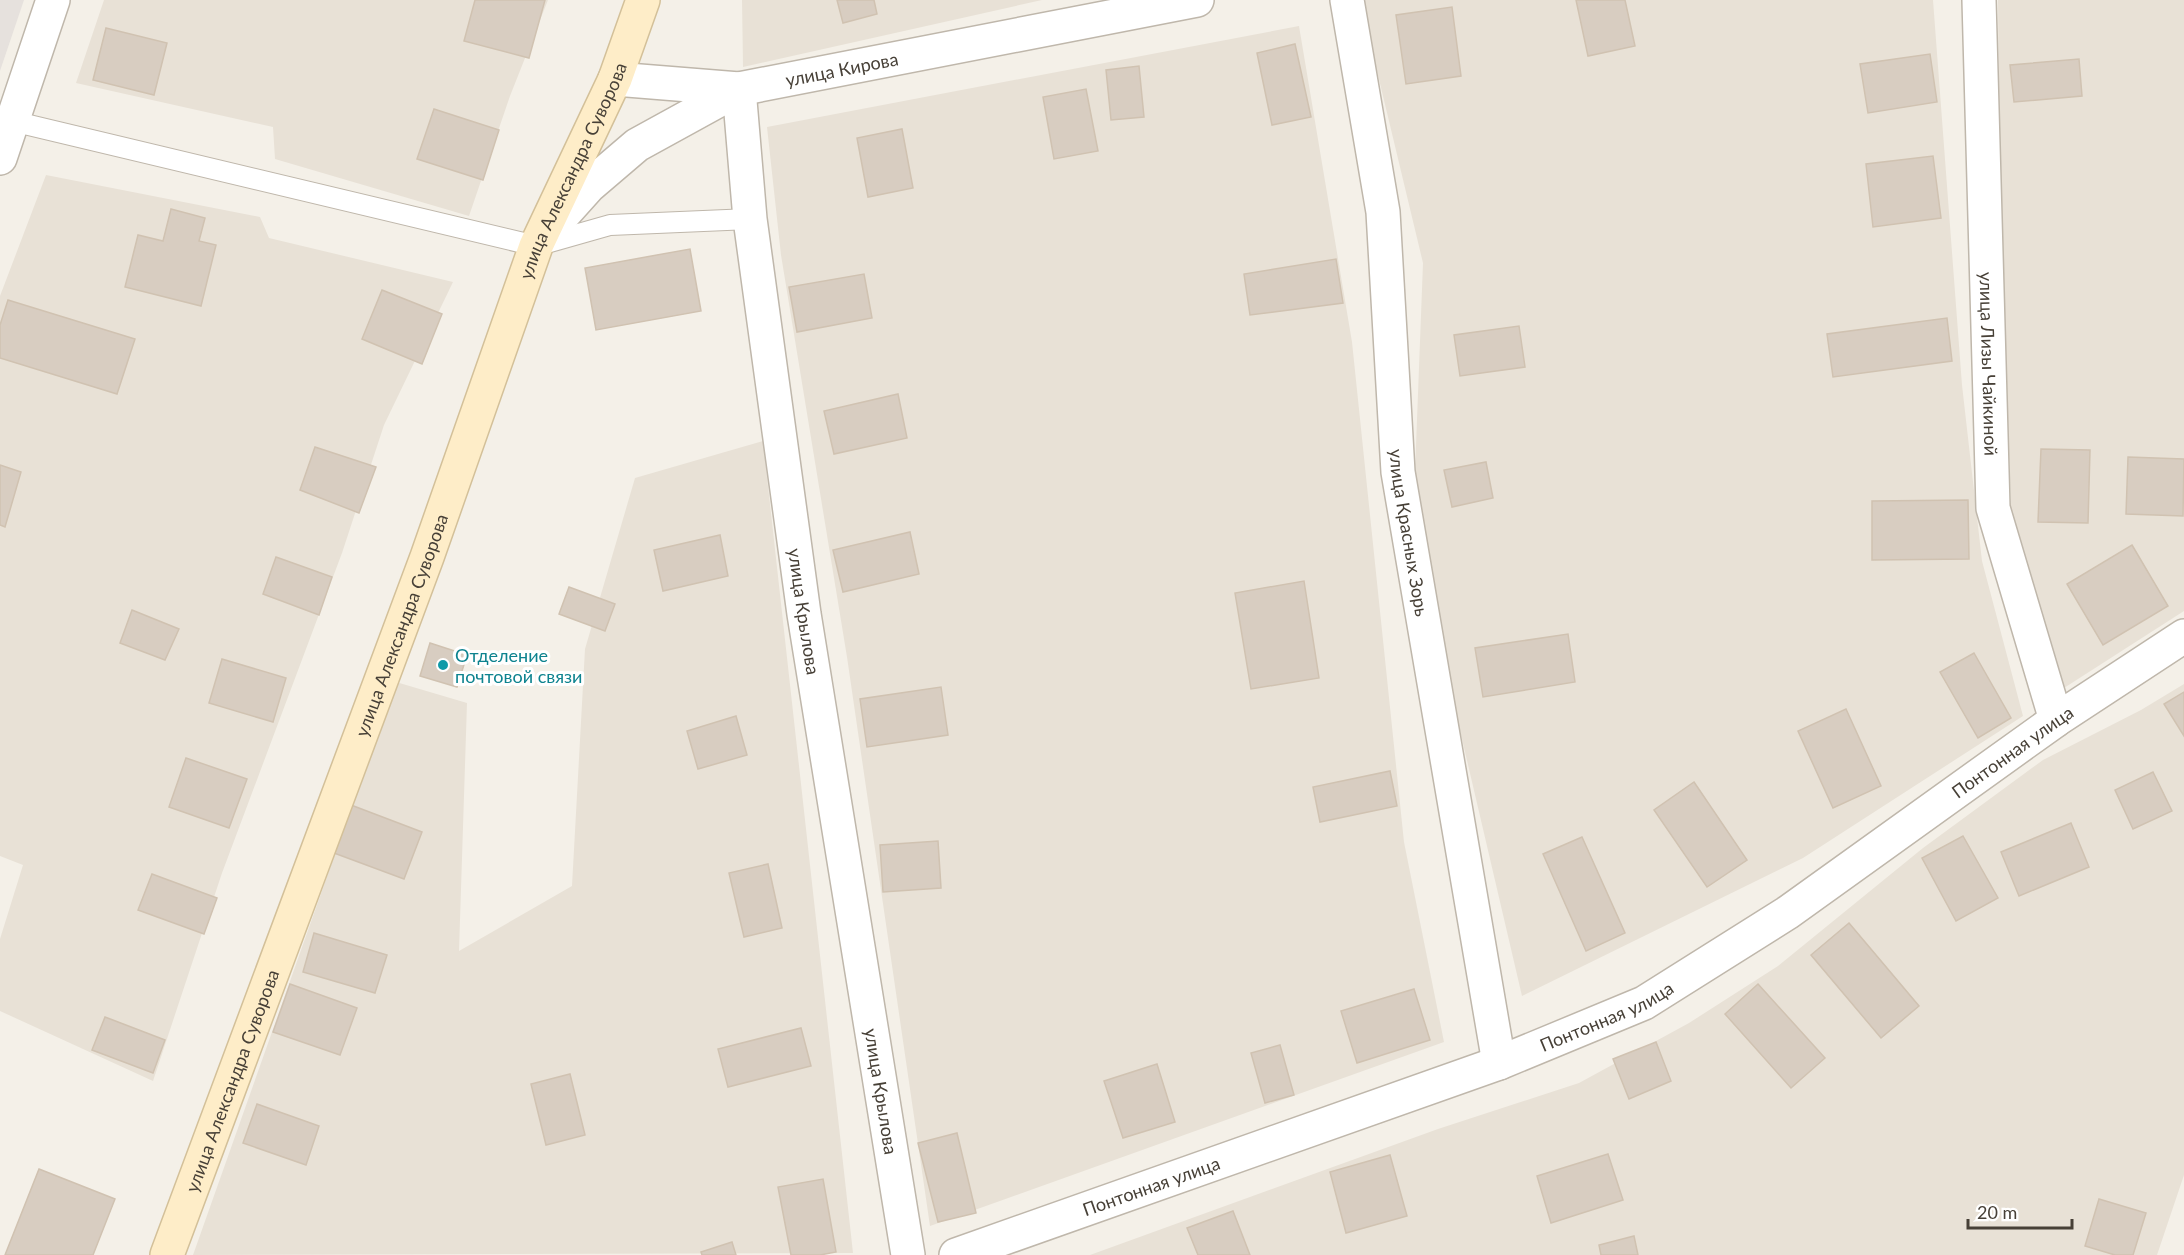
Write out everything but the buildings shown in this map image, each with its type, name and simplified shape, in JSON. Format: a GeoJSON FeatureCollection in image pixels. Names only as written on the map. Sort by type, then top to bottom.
{"type":"FeatureCollection","features":[{"type":"Feature","properties":{"kind":"street"},"geometry":{"type":"LineString","coordinates":[[0,158],[53,0]]}},
{"type":"Feature","properties":{"kind":"street","name":"улица Александра Суворова"},"geometry":{"type":"LineString","coordinates":[[167,1255],[423,568],[536,246],[615,79],[643,0]]}},
{"type":"Feature","properties":{"kind":"street","name":"улица Кирова"},"geometry":{"type":"LineString","coordinates":[[536,246],[589,186],[637,145],[739,89],[1197,0]]}},
{"type":"Feature","properties":{"kind":"street","name":"улица Красных Зорь"},"geometry":{"type":"LineString","coordinates":[[1347,0],[1383,212],[1398,472],[1499,1063]]}},
{"type":"Feature","properties":{"kind":"street","name":"улица Лизы Чайкиной"},"geometry":{"type":"LineString","coordinates":[[1979,0],[1993,508],[2056,720]]}},
{"type":"Feature","properties":{"kind":"street"},"geometry":{"type":"LineString","coordinates":[[615,79],[739,89]]}},
{"type":"Feature","properties":{"kind":"street","name":"улица Крылова"},"geometry":{"type":"LineString","coordinates":[[739,89],[750,219],[804,614],[908,1255]]}},
{"type":"Feature","properties":{"kind":"street","name":"Понтонная улица"},"geometry":{"type":"LineString","coordinates":[[956,1255],[1499,1063],[1644,1003],[1787,913],[2056,720],[2184,636]]}},
{"type":"Feature","properties":{"kind":"lane"},"geometry":{"type":"LineString","coordinates":[[12,121],[536,246],[610,225],[750,219]]}},
{"type":"Feature","properties":{"kind":"shaded area"},"geometry":{"type":"Polygon","coordinates":[[[0,0],[24,0],[0,71],[0,0]]]}},
{"type":"Feature","properties":{"kind":"shaded area"},"geometry":{"type":"Polygon","coordinates":[[[104,0],[548,0],[510,96],[469,216],[275,159],[273,127],[76,83],[104,0]]]}},
{"type":"Feature","properties":{"kind":"shaded area"},"geometry":{"type":"Polygon","coordinates":[[[742,0],[1042,0],[743,67],[742,0]]]}},
{"type":"Feature","properties":{"kind":"shaded area"},"geometry":{"type":"Polygon","coordinates":[[[1360,0],[1933,0],[1962,385],[1982,561],[2023,716],[1803,858],[1522,996],[1455,709],[1414,498],[1423,263],[1360,0]]]}},
{"type":"Feature","properties":{"kind":"shaded area"},"geometry":{"type":"Polygon","coordinates":[[[1998,0],[2184,0],[2184,611],[2064,688],[2012,530],[2000,226],[1998,0]]]}},
{"type":"Feature","properties":{"kind":"shaded area"},"geometry":{"type":"Polygon","coordinates":[[[1299,26],[1352,342],[1404,842],[1444,1042],[930,1226],[847,657],[781,255],[767,127],[1299,26]]]}},
{"type":"Feature","properties":{"kind":"shaded area"},"geometry":{"type":"Polygon","coordinates":[[[46,175],[260,217],[269,238],[453,282],[384,425],[342,553],[222,873],[153,1081],[0,1011],[0,939],[23,865],[0,856],[0,296],[46,175]]]}},
{"type":"Feature","properties":{"kind":"shaded area"},"geometry":{"type":"Polygon","coordinates":[[[763,441],[853,1253],[193,1255],[396,682],[467,703],[459,951],[572,886],[585,649],[635,478],[763,441]]]}},
{"type":"Feature","properties":{"kind":"shaded area"},"geometry":{"type":"Polygon","coordinates":[[[2184,684],[2184,1175],[2157,1255],[1090,1255],[1438,1129],[1579,1083],[1689,1023],[1778,966],[1923,848],[2043,760],[2141,710],[2184,684]]]}},
{"type":"Feature","properties":{"kind":"place","name":"Отделение почтовой связи"},"geometry":{"type":"Point","coordinates":[443,665]}}]}
